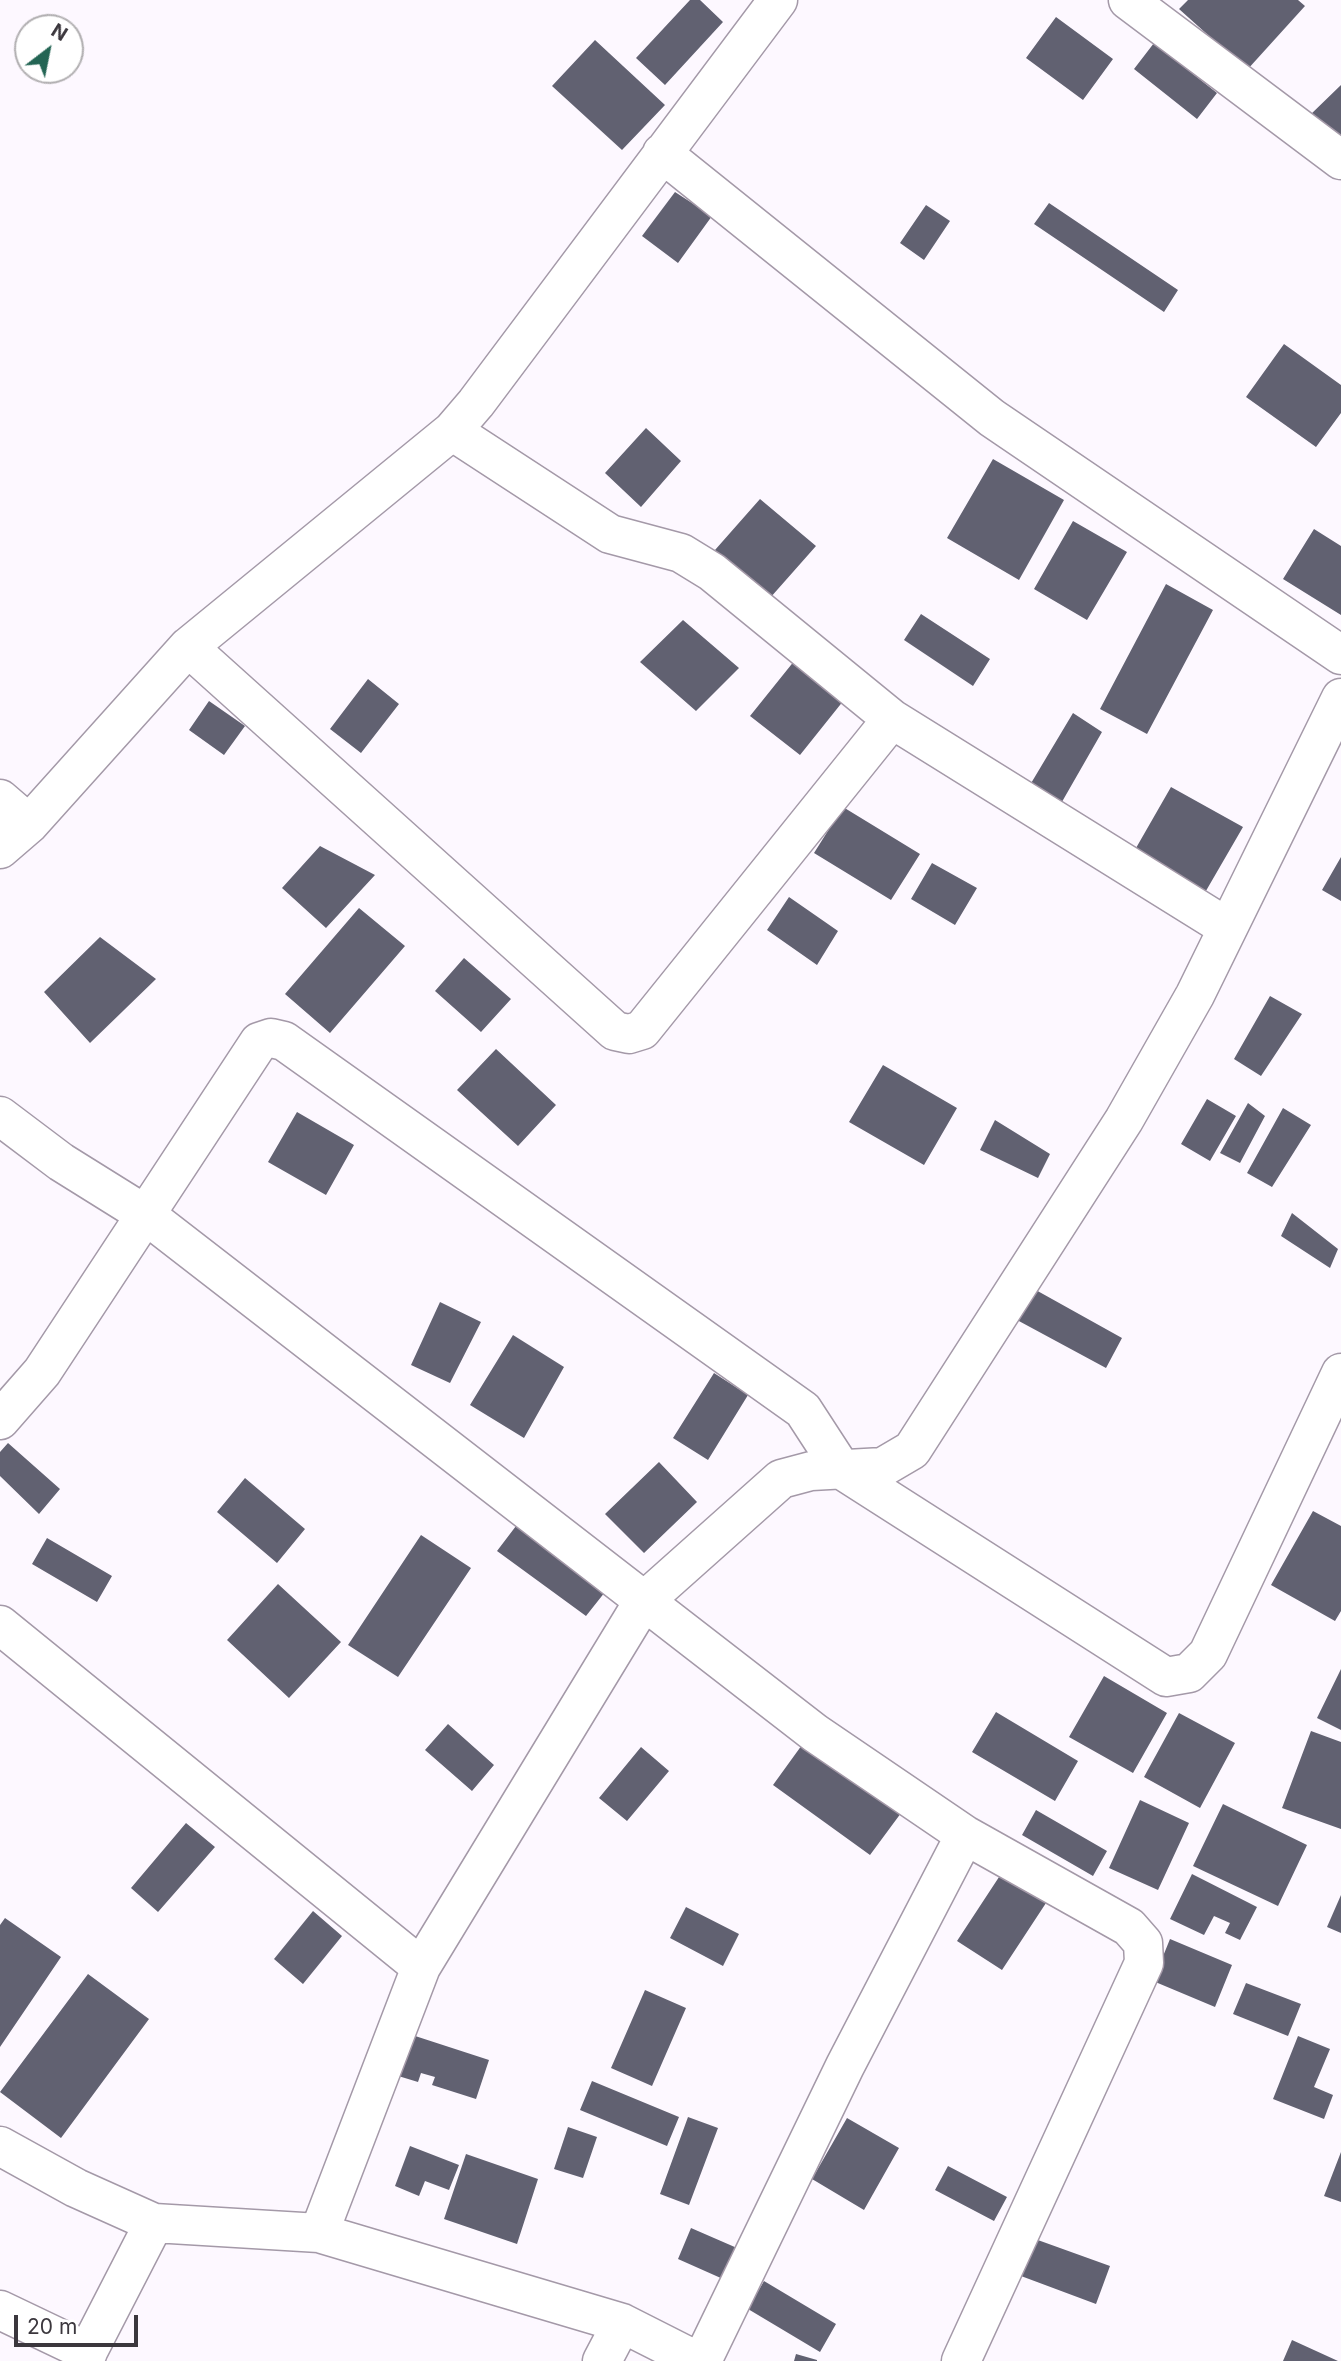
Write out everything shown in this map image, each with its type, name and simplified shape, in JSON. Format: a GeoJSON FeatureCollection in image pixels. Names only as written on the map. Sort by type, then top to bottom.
{"type":"FeatureCollection","features":[{"type":"Feature","properties":{"kind":"street"},"geometry":{"type":"LineString","coordinates":[[0,849],[29,824],[188,647],[452,431],[476,403],[778,0]]}},
{"type":"Feature","properties":{"kind":"street"},"geometry":{"type":"LineString","coordinates":[[1129,0],[1341,160]]}},
{"type":"Feature","properties":{"kind":"street"},"geometry":{"type":"LineString","coordinates":[[662,153],[992,418],[1341,655]]}},
{"type":"Feature","properties":{"kind":"street"},"geometry":{"type":"LineString","coordinates":[[452,431],[610,534],[681,553],[712,572],[892,719],[1228,928]]}},
{"type":"Feature","properties":{"kind":"street"},"geometry":{"type":"LineString","coordinates":[[188,647],[615,1031],[629,1034],[642,1030],[892,719]]}},
{"type":"Feature","properties":{"kind":"street"},"geometry":{"type":"LineString","coordinates":[[319,2233],[421,1967],[643,1602],[781,1479],[811,1471],[883,1467],[912,1450],[1124,1120],[1195,995],[1341,698]]}},
{"type":"Feature","properties":{"kind":"street"},"geometry":{"type":"LineString","coordinates":[[0,799],[29,824]]}},
{"type":"Feature","properties":{"kind":"street"},"geometry":{"type":"LineString","coordinates":[[0,1420],[42,1372],[259,1042],[271,1038],[284,1041],[803,1410],[842,1470],[1166,1677],[1189,1673],[1208,1654],[1341,1373]]}},
{"type":"Feature","properties":{"kind":"street"},"geometry":{"type":"LineString","coordinates":[[0,1116],[61,1162],[146,1215],[815,1733],[965,1835],[1129,1927],[1143,1943],[1144,1963],[961,2361]]}},
{"type":"Feature","properties":{"kind":"street"},"geometry":{"type":"LineString","coordinates":[[781,1479],[803,1410]]}},
{"type":"Feature","properties":{"kind":"street"},"geometry":{"type":"LineString","coordinates":[[0,1625],[421,1967]]}},
{"type":"Feature","properties":{"kind":"street"},"geometry":{"type":"LineString","coordinates":[[0,2146],[76,2188],[154,2223],[319,2233],[622,2323],[699,2361],[845,2066],[965,1835]]}},
{"type":"Feature","properties":{"kind":"street"},"geometry":{"type":"LineString","coordinates":[[0,2310],[85,2356],[154,2223]]}},
{"type":"Feature","properties":{"kind":"street"},"geometry":{"type":"LineString","coordinates":[[603,2361],[622,2323]]}},
{"type":"Feature","properties":{"kind":"building"},"geometry":{"type":"Polygon","coordinates":[[[690,0],[700,0],[723,22],[665,85],[636,58],[690,0]]]}},
{"type":"Feature","properties":{"kind":"building"},"geometry":{"type":"Polygon","coordinates":[[[1188,0],[1298,0],[1305,6],[1247,70],[1179,9],[1188,0]]]}},
{"type":"Feature","properties":{"kind":"building"},"geometry":{"type":"Polygon","coordinates":[[[1056,17],[1113,59],[1083,100],[1026,58],[1056,17]]]}},
{"type":"Feature","properties":{"kind":"building"},"geometry":{"type":"Polygon","coordinates":[[[595,40],[665,105],[622,150],[552,86],[595,40]]]}},
{"type":"Feature","properties":{"kind":"building"},"geometry":{"type":"Polygon","coordinates":[[[1154,43],[1217,93],[1197,119],[1134,69],[1154,43]]]}},
{"type":"Feature","properties":{"kind":"building"},"geometry":{"type":"Polygon","coordinates":[[[1341,85],[1341,148],[1309,116],[1341,85]]]}},
{"type":"Feature","properties":{"kind":"building"},"geometry":{"type":"Polygon","coordinates":[[[675,192],[712,216],[678,263],[642,236],[675,192]]]}},
{"type":"Feature","properties":{"kind":"building"},"geometry":{"type":"Polygon","coordinates":[[[1049,203],[1178,290],[1164,312],[1034,224],[1049,203]]]}},
{"type":"Feature","properties":{"kind":"building"},"geometry":{"type":"Polygon","coordinates":[[[926,205],[950,221],[924,260],[900,243],[926,205]]]}},
{"type":"Feature","properties":{"kind":"building"},"geometry":{"type":"Polygon","coordinates":[[[1284,344],[1341,385],[1341,413],[1316,447],[1246,397],[1284,344]]]}},
{"type":"Feature","properties":{"kind":"building"},"geometry":{"type":"Polygon","coordinates":[[[646,428],[681,461],[641,507],[605,473],[646,428]]]}},
{"type":"Feature","properties":{"kind":"building"},"geometry":{"type":"Polygon","coordinates":[[[993,459],[1064,500],[1019,580],[947,538],[993,459]]]}},
{"type":"Feature","properties":{"kind":"building"},"geometry":{"type":"Polygon","coordinates":[[[760,499],[816,546],[770,598],[715,550],[760,499]]]}},
{"type":"Feature","properties":{"kind":"building"},"geometry":{"type":"Polygon","coordinates":[[[1073,521],[1127,552],[1087,620],[1034,589],[1073,521]]]}},
{"type":"Feature","properties":{"kind":"building"},"geometry":{"type":"Polygon","coordinates":[[[1314,529],[1341,546],[1341,615],[1283,579],[1314,529]]]}},
{"type":"Feature","properties":{"kind":"building"},"geometry":{"type":"Polygon","coordinates":[[[1166,584],[1213,610],[1147,734],[1100,709],[1166,584]]]}},
{"type":"Feature","properties":{"kind":"building"},"geometry":{"type":"Polygon","coordinates":[[[921,614],[990,659],[973,686],[904,640],[921,614]]]}},
{"type":"Feature","properties":{"kind":"building"},"geometry":{"type":"Polygon","coordinates":[[[683,620],[739,668],[696,711],[640,662],[683,620]]]}},
{"type":"Feature","properties":{"kind":"building"},"geometry":{"type":"Polygon","coordinates":[[[795,660],[844,700],[800,755],[750,716],[795,660]]]}},
{"type":"Feature","properties":{"kind":"building"},"geometry":{"type":"Polygon","coordinates":[[[368,679],[399,704],[361,753],[330,729],[368,679]]]}},
{"type":"Feature","properties":{"kind":"building"},"geometry":{"type":"Polygon","coordinates":[[[209,701],[245,726],[224,755],[189,730],[209,701]]]}},
{"type":"Feature","properties":{"kind":"building"},"geometry":{"type":"Polygon","coordinates":[[[1073,713],[1102,732],[1055,814],[1024,795],[1073,713]]]}},
{"type":"Feature","properties":{"kind":"building"},"geometry":{"type":"Polygon","coordinates":[[[1171,787],[1243,827],[1203,896],[1132,855],[1171,787]]]}},
{"type":"Feature","properties":{"kind":"building"},"geometry":{"type":"Polygon","coordinates":[[[843,807],[920,854],[891,900],[814,853],[843,807]]]}},
{"type":"Feature","properties":{"kind":"building"},"geometry":{"type":"Polygon","coordinates":[[[320,846],[375,875],[326,928],[282,888],[320,846]]]}},
{"type":"Feature","properties":{"kind":"building"},"geometry":{"type":"Polygon","coordinates":[[[1341,857],[1341,901],[1322,890],[1341,857]]]}},
{"type":"Feature","properties":{"kind":"building"},"geometry":{"type":"Polygon","coordinates":[[[932,863],[977,888],[955,925],[911,899],[932,863]]]}},
{"type":"Feature","properties":{"kind":"building"},"geometry":{"type":"Polygon","coordinates":[[[789,897],[838,931],[817,965],[767,930],[789,897]]]}},
{"type":"Feature","properties":{"kind":"building"},"geometry":{"type":"Polygon","coordinates":[[[359,908],[405,946],[330,1033],[285,994],[359,908]]]}},
{"type":"Feature","properties":{"kind":"building"},"geometry":{"type":"Polygon","coordinates":[[[100,937],[156,979],[90,1043],[44,992],[100,937]]]}},
{"type":"Feature","properties":{"kind":"building"},"geometry":{"type":"Polygon","coordinates":[[[464,958],[511,999],[481,1032],[435,991],[464,958]]]}},
{"type":"Feature","properties":{"kind":"building"},"geometry":{"type":"Polygon","coordinates":[[[1270,996],[1302,1014],[1261,1076],[1234,1059],[1270,996]]]}},
{"type":"Feature","properties":{"kind":"building"},"geometry":{"type":"Polygon","coordinates":[[[496,1049],[556,1105],[518,1146],[457,1090],[496,1049]]]}},
{"type":"Feature","properties":{"kind":"building"},"geometry":{"type":"Polygon","coordinates":[[[883,1065],[957,1108],[924,1165],[849,1122],[883,1065]]]}},
{"type":"Feature","properties":{"kind":"building"},"geometry":{"type":"Polygon","coordinates":[[[1207,1099],[1236,1116],[1210,1161],[1181,1144],[1207,1099]]]}},
{"type":"Feature","properties":{"kind":"building"},"geometry":{"type":"Polygon","coordinates":[[[1248,1103],[1265,1116],[1240,1163],[1220,1153],[1248,1103]]]}},
{"type":"Feature","properties":{"kind":"building"},"geometry":{"type":"Polygon","coordinates":[[[1283,1108],[1311,1125],[1272,1187],[1247,1173],[1283,1108]]]}},
{"type":"Feature","properties":{"kind":"building"},"geometry":{"type":"Polygon","coordinates":[[[297,1112],[354,1145],[326,1195],[268,1162],[297,1112]]]}},
{"type":"Feature","properties":{"kind":"building"},"geometry":{"type":"Polygon","coordinates":[[[995,1120],[1050,1154],[1038,1178],[980,1150],[995,1120]]]}},
{"type":"Feature","properties":{"kind":"building"},"geometry":{"type":"Polygon","coordinates":[[[1292,1213],[1338,1249],[1330,1268],[1281,1236],[1292,1213]]]}},
{"type":"Feature","properties":{"kind":"building"},"geometry":{"type":"Polygon","coordinates":[[[1034,1289],[1122,1338],[1106,1368],[1017,1320],[1034,1289]]]}},
{"type":"Feature","properties":{"kind":"building"},"geometry":{"type":"Polygon","coordinates":[[[440,1302],[481,1322],[450,1383],[411,1365],[440,1302]]]}},
{"type":"Feature","properties":{"kind":"building"},"geometry":{"type":"Polygon","coordinates":[[[513,1335],[564,1367],[524,1438],[470,1405],[513,1335]]]}},
{"type":"Feature","properties":{"kind":"building"},"geometry":{"type":"Polygon","coordinates":[[[714,1373],[748,1395],[708,1460],[673,1438],[714,1373]]]}},
{"type":"Feature","properties":{"kind":"building"},"geometry":{"type":"Polygon","coordinates":[[[8,1443],[60,1489],[39,1514],[0,1476],[0,1452],[8,1443]]]}},
{"type":"Feature","properties":{"kind":"building"},"geometry":{"type":"Polygon","coordinates":[[[659,1462],[697,1502],[644,1553],[605,1514],[659,1462]]]}},
{"type":"Feature","properties":{"kind":"building"},"geometry":{"type":"Polygon","coordinates":[[[245,1478],[305,1529],[277,1563],[217,1512],[245,1478]]]}},
{"type":"Feature","properties":{"kind":"building"},"geometry":{"type":"Polygon","coordinates":[[[1313,1511],[1341,1526],[1341,1611],[1335,1621],[1271,1585],[1313,1511]]]}},
{"type":"Feature","properties":{"kind":"building"},"geometry":{"type":"Polygon","coordinates":[[[516,1526],[605,1592],[586,1616],[497,1551],[516,1526]]]}},
{"type":"Feature","properties":{"kind":"building"},"geometry":{"type":"Polygon","coordinates":[[[421,1535],[471,1568],[398,1677],[348,1645],[421,1535]]]}},
{"type":"Feature","properties":{"kind":"building"},"geometry":{"type":"Polygon","coordinates":[[[47,1538],[112,1576],[97,1602],[32,1564],[47,1538]]]}},
{"type":"Feature","properties":{"kind":"building"},"geometry":{"type":"Polygon","coordinates":[[[278,1584],[341,1642],[289,1698],[227,1640],[278,1584]]]}},
{"type":"Feature","properties":{"kind":"building"},"geometry":{"type":"Polygon","coordinates":[[[1341,1669],[1341,1730],[1317,1718],[1341,1669]]]}},
{"type":"Feature","properties":{"kind":"building"},"geometry":{"type":"Polygon","coordinates":[[[1104,1676],[1167,1713],[1133,1773],[1069,1737],[1104,1676]]]}},
{"type":"Feature","properties":{"kind":"building"},"geometry":{"type":"Polygon","coordinates":[[[996,1712],[1078,1761],[1055,1801],[972,1752],[996,1712]]]}},
{"type":"Feature","properties":{"kind":"building"},"geometry":{"type":"Polygon","coordinates":[[[1179,1713],[1235,1743],[1200,1808],[1144,1777],[1179,1713]]]}},
{"type":"Feature","properties":{"kind":"building"},"geometry":{"type":"Polygon","coordinates":[[[448,1724],[494,1765],[472,1791],[425,1750],[448,1724]]]}},
{"type":"Feature","properties":{"kind":"building"},"geometry":{"type":"Polygon","coordinates":[[[1311,1731],[1341,1742],[1341,1829],[1282,1808],[1311,1731]]]}},
{"type":"Feature","properties":{"kind":"building"},"geometry":{"type":"Polygon","coordinates":[[[807,1738],[904,1809],[870,1855],[773,1785],[807,1738]]]}},
{"type":"Feature","properties":{"kind":"building"},"geometry":{"type":"Polygon","coordinates":[[[641,1747],[669,1771],[627,1821],[599,1798],[641,1747]]]}},
{"type":"Feature","properties":{"kind":"building"},"geometry":{"type":"Polygon","coordinates":[[[1140,1800],[1189,1823],[1158,1890],[1109,1868],[1140,1800]]]}},
{"type":"Feature","properties":{"kind":"building"},"geometry":{"type":"Polygon","coordinates":[[[1223,1804],[1307,1845],[1278,1906],[1193,1866],[1223,1804]]]}},
{"type":"Feature","properties":{"kind":"building"},"geometry":{"type":"Polygon","coordinates":[[[1036,1810],[1107,1851],[1093,1876],[1022,1835],[1036,1810]]]}},
{"type":"Feature","properties":{"kind":"building"},"geometry":{"type":"Polygon","coordinates":[[[186,1823],[215,1847],[158,1912],[131,1888],[186,1823]]]}},
{"type":"Feature","properties":{"kind":"building"},"geometry":{"type":"Polygon","coordinates":[[[1001,1874],[1046,1903],[1002,1970],[957,1941],[1001,1874]]]}},
{"type":"Feature","properties":{"kind":"building"},"geometry":{"type":"Polygon","coordinates":[[[1192,1874],[1257,1907],[1240,1940],[1225,1933],[1230,1923],[1214,1916],[1204,1935],[1170,1919],[1192,1874]]]}},
{"type":"Feature","properties":{"kind":"building"},"geometry":{"type":"Polygon","coordinates":[[[1341,1895],[1341,1933],[1327,1927],[1341,1895]]]}},
{"type":"Feature","properties":{"kind":"building"},"geometry":{"type":"Polygon","coordinates":[[[686,1907],[739,1934],[723,1966],[670,1938],[686,1907]]]}},
{"type":"Feature","properties":{"kind":"building"},"geometry":{"type":"Polygon","coordinates":[[[313,1911],[342,1936],[303,1984],[274,1959],[313,1911]]]}},
{"type":"Feature","properties":{"kind":"building"},"geometry":{"type":"Polygon","coordinates":[[[5,1918],[61,1957],[0,2047],[0,1925],[5,1918]]]}},
{"type":"Feature","properties":{"kind":"building"},"geometry":{"type":"Polygon","coordinates":[[[1170,1939],[1232,1965],[1215,2007],[1153,1981],[1170,1939]]]}},
{"type":"Feature","properties":{"kind":"building"},"geometry":{"type":"Polygon","coordinates":[[[88,1974],[149,2019],[61,2138],[0,2092],[88,1974]]]}},
{"type":"Feature","properties":{"kind":"building"},"geometry":{"type":"Polygon","coordinates":[[[1246,1983],[1301,2004],[1288,2036],[1233,2014],[1246,1983]]]}},
{"type":"Feature","properties":{"kind":"building"},"geometry":{"type":"Polygon","coordinates":[[[645,1990],[686,2008],[652,2086],[611,2068],[645,1990]]]}},
{"type":"Feature","properties":{"kind":"building"},"geometry":{"type":"Polygon","coordinates":[[[409,2034],[489,2060],[476,2099],[432,2085],[435,2077],[421,2073],[418,2082],[395,2075],[409,2034]]]}},
{"type":"Feature","properties":{"kind":"building"},"geometry":{"type":"Polygon","coordinates":[[[1298,2036],[1330,2049],[1314,2087],[1333,2095],[1324,2119],[1273,2099],[1298,2036]]]}},
{"type":"Feature","properties":{"kind":"building"},"geometry":{"type":"Polygon","coordinates":[[[592,2081],[679,2117],[667,2146],[580,2110],[592,2081]]]}},
{"type":"Feature","properties":{"kind":"building"},"geometry":{"type":"Polygon","coordinates":[[[688,2117],[718,2128],[689,2205],[660,2194],[688,2117]]]}},
{"type":"Feature","properties":{"kind":"building"},"geometry":{"type":"Polygon","coordinates":[[[847,2118],[899,2148],[864,2210],[812,2179],[847,2118]]]}},
{"type":"Feature","properties":{"kind":"building"},"geometry":{"type":"Polygon","coordinates":[[[568,2127],[597,2137],[583,2178],[554,2169],[568,2127]]]}},
{"type":"Feature","properties":{"kind":"building"},"geometry":{"type":"Polygon","coordinates":[[[410,2146],[459,2165],[449,2190],[425,2181],[419,2196],[395,2186],[410,2146]]]}},
{"type":"Feature","properties":{"kind":"building"},"geometry":{"type":"Polygon","coordinates":[[[1341,2152],[1341,2202],[1324,2196],[1341,2152]]]}},
{"type":"Feature","properties":{"kind":"building"},"geometry":{"type":"Polygon","coordinates":[[[466,2154],[538,2179],[517,2244],[444,2219],[466,2154]]]}},
{"type":"Feature","properties":{"kind":"building"},"geometry":{"type":"Polygon","coordinates":[[[948,2166],[1007,2197],[994,2221],[935,2190],[948,2166]]]}},
{"type":"Feature","properties":{"kind":"building"},"geometry":{"type":"Polygon","coordinates":[[[691,2228],[737,2248],[723,2279],[678,2259],[691,2228]]]}},
{"type":"Feature","properties":{"kind":"building"},"geometry":{"type":"Polygon","coordinates":[[[1035,2239],[1110,2266],[1096,2304],[1021,2276],[1035,2239]]]}},
{"type":"Feature","properties":{"kind":"building"},"geometry":{"type":"Polygon","coordinates":[[[764,2281],[836,2324],[820,2352],[748,2309],[764,2281]]]}},
{"type":"Feature","properties":{"kind":"building"},"geometry":{"type":"Polygon","coordinates":[[[1292,2340],[1338,2361],[1283,2361],[1292,2340]]]}},
{"type":"Feature","properties":{"kind":"building"},"geometry":{"type":"Polygon","coordinates":[[[796,2354],[817,2360],[817,2361],[794,2361],[796,2354]]]}}]}
